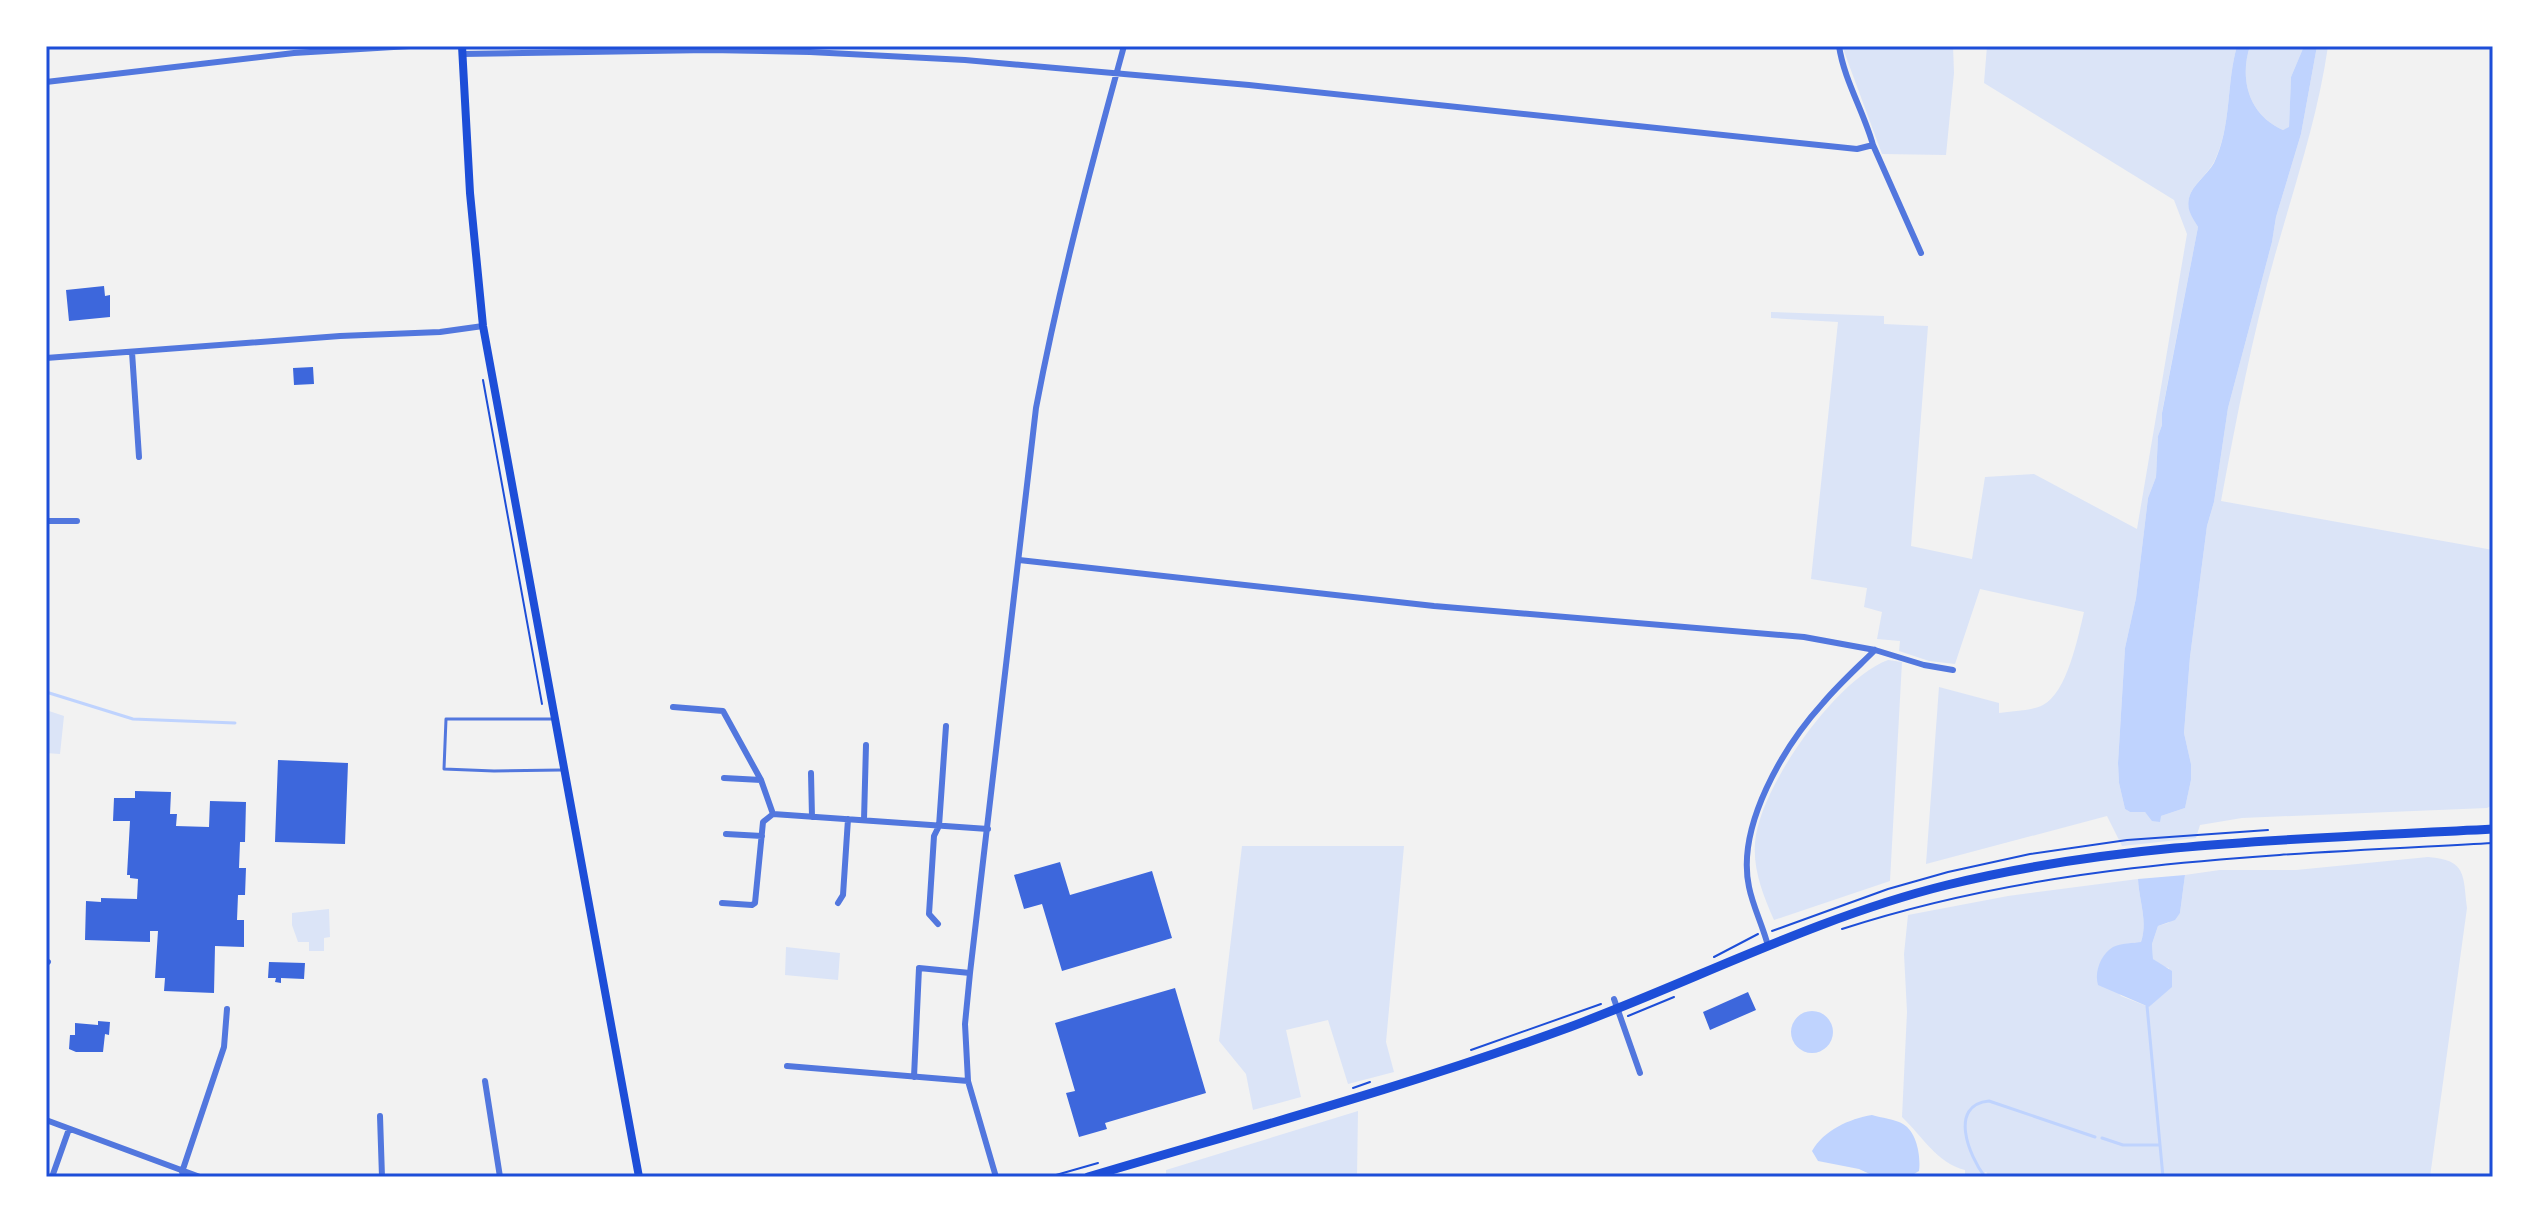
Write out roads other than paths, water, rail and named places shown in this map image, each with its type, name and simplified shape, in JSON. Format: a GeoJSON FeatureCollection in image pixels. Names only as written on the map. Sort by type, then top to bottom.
{"type":"FeatureCollection","features":[{"type":"Feature","properties":{"kind":"main road"},"geometry":{"type":"LineString","coordinates":[[462,50],[470,193],[483,326],[639,1177]]}},
{"type":"Feature","properties":{"kind":"main road"},"geometry":{"type":"LineString","coordinates":[[1088,1177],[1414,1080],[1540,1038],[1616,1004],[1768,946],[1831,928],[1881,904],[1946,885],[2077,859],[2176,847],[2493,829]]}},
{"type":"Feature","properties":{"kind":"street"},"geometry":{"type":"LineString","coordinates":[[46,82],[294,53],[410,46]]}},
{"type":"Feature","properties":{"kind":"street"},"geometry":{"type":"LineString","coordinates":[[996,1177],[968,1081],[965,1024],[970,973],[1036,408],[1052,322],[1124,46]]}},
{"type":"Feature","properties":{"kind":"street"},"geometry":{"type":"LineString","coordinates":[[1839,46],[1873,145],[1921,253]]}},
{"type":"Feature","properties":{"kind":"street"},"geometry":{"type":"LineString","coordinates":[[462,50],[810,52],[965,60],[1857,149],[1873,145]]}},
{"type":"Feature","properties":{"kind":"street"},"geometry":{"type":"LineString","coordinates":[[46,358],[340,336],[440,332],[483,326]]}},
{"type":"Feature","properties":{"kind":"street"},"geometry":{"type":"LineString","coordinates":[[132,352],[139,457]]}},
{"type":"Feature","properties":{"kind":"street"},"geometry":{"type":"LineString","coordinates":[[46,521],[77,521]]}},
{"type":"Feature","properties":{"kind":"street"},"geometry":{"type":"LineString","coordinates":[[1019,560],[1434,606],[1804,637],[1875,650],[1953,670]]}},
{"type":"Feature","properties":{"kind":"street"},"geometry":{"type":"LineString","coordinates":[[1768,946],[1749,885],[1748,849],[1756,811],[1786,754],[1821,704],[1875,650]]}},
{"type":"Feature","properties":{"kind":"street"},"geometry":{"type":"LineString","coordinates":[[673,707],[723,711],[761,780],[773,814]]}},
{"type":"Feature","properties":{"kind":"street"},"geometry":{"type":"LineString","coordinates":[[938,924],[929,914],[946,726]]}},
{"type":"Feature","properties":{"kind":"street"},"geometry":{"type":"LineString","coordinates":[[864,820],[866,745]]}},
{"type":"Feature","properties":{"kind":"street"},"geometry":{"type":"LineString","coordinates":[[811,773],[812,817]]}},
{"type":"Feature","properties":{"kind":"street"},"geometry":{"type":"LineString","coordinates":[[724,778],[761,780]]}},
{"type":"Feature","properties":{"kind":"street"},"geometry":{"type":"LineString","coordinates":[[722,903],[755,903],[763,822],[773,814],[988,829]]}},
{"type":"Feature","properties":{"kind":"street"},"geometry":{"type":"LineString","coordinates":[[838,903],[843,895],[848,819]]}},
{"type":"Feature","properties":{"kind":"street"},"geometry":{"type":"LineString","coordinates":[[726,834],[762,836]]}},
{"type":"Feature","properties":{"kind":"street"},"geometry":{"type":"LineString","coordinates":[[914,1077],[919,968],[970,973]]}},
{"type":"Feature","properties":{"kind":"street"},"geometry":{"type":"LineString","coordinates":[[1616,1004],[1640,1073]]}},
{"type":"Feature","properties":{"kind":"street"},"geometry":{"type":"LineString","coordinates":[[182,1172],[224,1047],[227,1009]]}},
{"type":"Feature","properties":{"kind":"street"},"geometry":{"type":"LineString","coordinates":[[787,1066],[968,1081]]}},
{"type":"Feature","properties":{"kind":"street"},"geometry":{"type":"LineString","coordinates":[[485,1081],[500,1177]]}},
{"type":"Feature","properties":{"kind":"street"},"geometry":{"type":"LineString","coordinates":[[380,1116],[382,1177]]}},
{"type":"Feature","properties":{"kind":"street"},"geometry":{"type":"LineString","coordinates":[[46,1120],[200,1177]]}},
{"type":"Feature","properties":{"kind":"street"},"geometry":{"type":"LineString","coordinates":[[52,1177],[69,1129]]}},
{"type":"Feature","properties":{"kind":"lane"},"geometry":{"type":"LineString","coordinates":[[555,720],[446,719],[444,769],[564,770]]}},
{"type":"Feature","properties":{"kind":"water"},"geometry":{"type":"Polygon","coordinates":[[[2237,46],[2250,46],[2247,84],[2255,106],[2271,123],[2283,130],[2289,127],[2291,77],[2304,46],[2317,46],[2301,134],[2276,217],[2228,408],[2214,502],[2207,526],[2190,657],[2184,733],[2191,780],[2185,808],[2161,816],[2160,822],[2152,821],[2145,812],[2125,809],[2119,783],[2125,648],[2136,598],[2148,498],[2156,477],[2158,436],[2198,227],[2188,202],[2193,189],[2214,163],[2220,149],[2237,46]]]}},
{"type":"Feature","properties":{"kind":"water"},"geometry":{"type":"Polygon","coordinates":[[[2185,875],[2180,913],[2175,920],[2158,926],[2152,944],[2153,959],[2172,971],[2172,987],[2149,1007],[2098,985],[2098,969],[2109,950],[2141,942],[2143,919],[2138,879],[2185,875]]]}},
{"type":"Feature","properties":{"kind":"water"},"geometry":{"type":"Polygon","coordinates":[[[1812,1011],[1827,1017],[1833,1032],[1827,1047],[1812,1053],[1797,1047],[1791,1032],[1797,1017],[1812,1011]]]}},
{"type":"Feature","properties":{"kind":"water"},"geometry":{"type":"Polygon","coordinates":[[[1872,1115],[1896,1121],[1908,1128],[1917,1145],[1919,1171],[1909,1177],[1874,1176],[1859,1169],[1818,1161],[1812,1151],[1830,1131],[1872,1115]]]}},
{"type":"Feature","properties":{"kind":"waterway"},"geometry":{"type":"LineString","coordinates":[[46,692],[133,719],[235,723]]}},
{"type":"Feature","properties":{"kind":"waterway"},"geometry":{"type":"LineString","coordinates":[[2147,1006],[2163,1177]]}},
{"type":"Feature","properties":{"kind":"waterway"},"geometry":{"type":"LineString","coordinates":[[1985,1177],[1973,1157],[1966,1133],[1965,1121],[1976,1105],[1989,1101],[2095,1137]]}},
{"type":"Feature","properties":{"kind":"waterway"},"geometry":{"type":"LineString","coordinates":[[2102,1138],[2123,1145],[2159,1145]]}}]}
